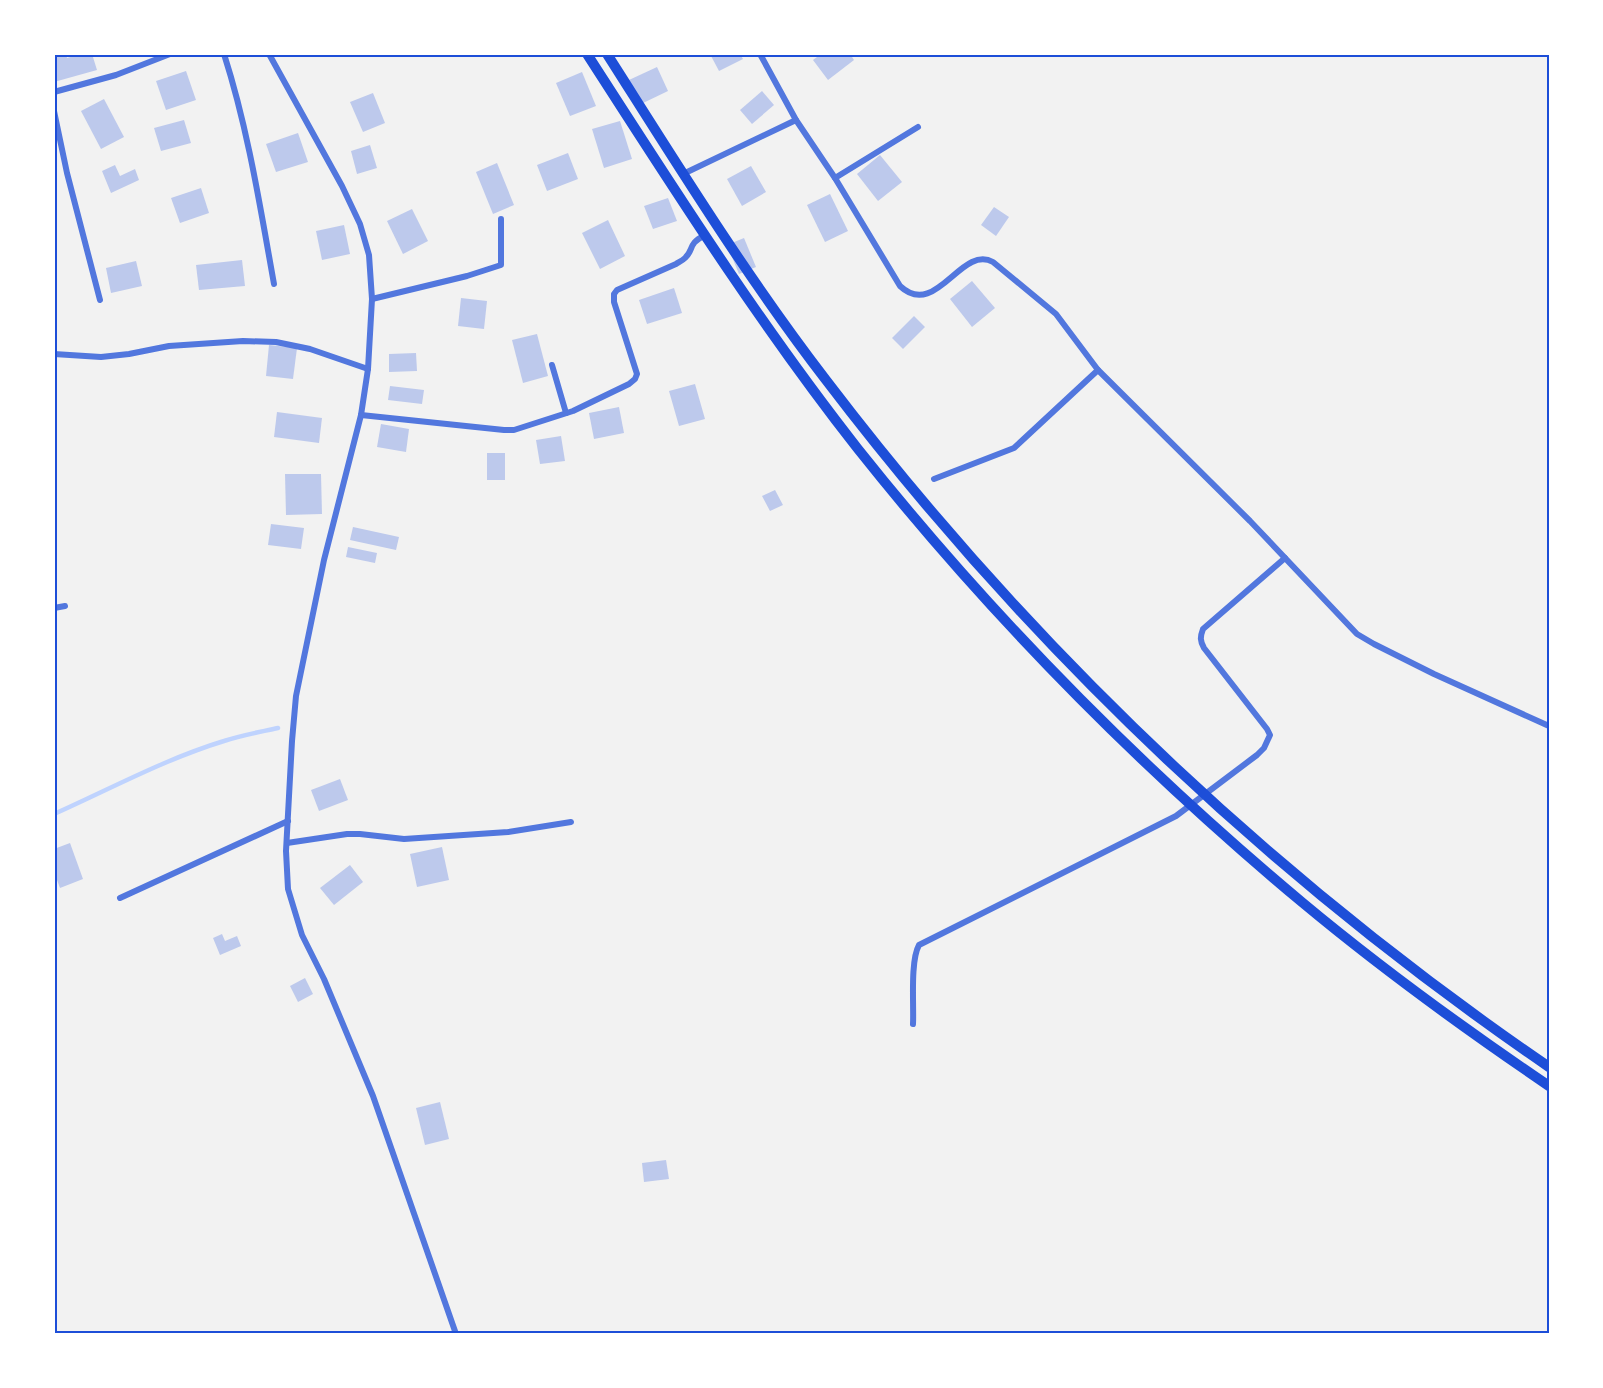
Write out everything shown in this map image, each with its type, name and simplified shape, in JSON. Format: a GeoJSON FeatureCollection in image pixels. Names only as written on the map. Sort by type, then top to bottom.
{"type":"FeatureCollection","features":[{"type":"Feature","properties":{"kind":"main road"},"geometry":{"type":"LineString","coordinates":[[587,54],[704,236],[810,387],[909,511],[961,571],[1069,687],[1191,805],[1296,897],[1432,1004],[1549,1086]]}},
{"type":"Feature","properties":{"kind":"main road"},"geometry":{"type":"LineString","coordinates":[[607,54],[732,249],[777,313],[865,431],[921,501],[1026,619],[1136,732],[1306,884],[1442,991],[1549,1067]]}},
{"type":"Feature","properties":{"kind":"street"},"geometry":{"type":"LineString","coordinates":[[54,92],[116,75],[170,54]]}},
{"type":"Feature","properties":{"kind":"street"},"geometry":{"type":"LineString","coordinates":[[224,54],[236,90],[250,152],[274,284]]}},
{"type":"Feature","properties":{"kind":"street"},"geometry":{"type":"LineString","coordinates":[[269,54],[342,186],[360,224],[369,255],[372,299],[368,369],[361,415],[324,560],[296,696],[286,843],[288,889],[302,935],[324,978],[373,1096],[456,1334]]}},
{"type":"Feature","properties":{"kind":"street"},"geometry":{"type":"LineString","coordinates":[[760,54],[796,120],[835,178],[900,286],[907,293],[914,296],[931,292],[973,261],[988,260],[1056,314],[1098,370],[1251,521],[1357,634],[1434,674],[1549,726]]}},
{"type":"Feature","properties":{"kind":"street"},"geometry":{"type":"LineString","coordinates":[[54,111],[67,173],[100,300]]}},
{"type":"Feature","properties":{"kind":"street"},"geometry":{"type":"LineString","coordinates":[[683,174],[796,120]]}},
{"type":"Feature","properties":{"kind":"street"},"geometry":{"type":"LineString","coordinates":[[835,178],[918,127]]}},
{"type":"Feature","properties":{"kind":"street"},"geometry":{"type":"LineString","coordinates":[[372,299],[467,276],[501,265],[501,219]]}},
{"type":"Feature","properties":{"kind":"street"},"geometry":{"type":"LineString","coordinates":[[361,415],[504,430],[523,428],[566,413],[629,384],[637,374],[614,302],[614,294],[617,290],[676,264],[685,258],[690,246],[704,236]]}},
{"type":"Feature","properties":{"kind":"street"},"geometry":{"type":"LineString","coordinates":[[54,354],[101,357],[169,346],[243,341],[276,342],[310,349],[368,369]]}},
{"type":"Feature","properties":{"kind":"street"},"geometry":{"type":"LineString","coordinates":[[552,365],[566,413]]}},
{"type":"Feature","properties":{"kind":"street"},"geometry":{"type":"LineString","coordinates":[[934,479],[1014,448],[1098,370]]}},
{"type":"Feature","properties":{"kind":"street"},"geometry":{"type":"LineString","coordinates":[[913,1024],[915,963],[916,950],[919,945],[1166,821],[1191,805],[1264,748],[1270,735],[1267,729],[1200,642],[1203,629],[1285,558]]}},
{"type":"Feature","properties":{"kind":"street"},"geometry":{"type":"LineString","coordinates":[[54,608],[65,606]]}},
{"type":"Feature","properties":{"kind":"street"},"geometry":{"type":"LineString","coordinates":[[120,898],[288,820]]}},
{"type":"Feature","properties":{"kind":"street"},"geometry":{"type":"LineString","coordinates":[[286,843],[347,834],[404,839],[508,832],[571,822]]}},
{"type":"Feature","properties":{"kind":"building"},"geometry":{"type":"Polygon","coordinates":[[[54,54],[66,54],[67,58],[92,54],[97,70],[54,82],[54,54]]]}},
{"type":"Feature","properties":{"kind":"building"},"geometry":{"type":"Polygon","coordinates":[[[710,54],[740,54],[743,59],[719,71],[710,54]]]}},
{"type":"Feature","properties":{"kind":"building"},"geometry":{"type":"Polygon","coordinates":[[[821,54],[850,54],[854,60],[828,80],[813,60],[821,54]]]}},
{"type":"Feature","properties":{"kind":"building"},"geometry":{"type":"Polygon","coordinates":[[[657,67],[668,91],[641,104],[629,80],[657,67]]]}},
{"type":"Feature","properties":{"kind":"building"},"geometry":{"type":"Polygon","coordinates":[[[186,71],[196,100],[166,110],[156,81],[186,71]]]}},
{"type":"Feature","properties":{"kind":"building"},"geometry":{"type":"Polygon","coordinates":[[[582,72],[596,106],[570,116],[556,83],[582,72]]]}},
{"type":"Feature","properties":{"kind":"building"},"geometry":{"type":"Polygon","coordinates":[[[762,91],[774,105],[752,124],[740,110],[762,91]]]}},
{"type":"Feature","properties":{"kind":"building"},"geometry":{"type":"Polygon","coordinates":[[[373,93],[385,123],[363,132],[350,102],[373,93]]]}},
{"type":"Feature","properties":{"kind":"building"},"geometry":{"type":"Polygon","coordinates":[[[104,99],[124,137],[101,149],[81,111],[104,99]]]}},
{"type":"Feature","properties":{"kind":"building"},"geometry":{"type":"Polygon","coordinates":[[[184,120],[191,143],[161,151],[154,128],[184,120]]]}},
{"type":"Feature","properties":{"kind":"building"},"geometry":{"type":"Polygon","coordinates":[[[620,121],[632,159],[604,168],[592,129],[620,121]]]}},
{"type":"Feature","properties":{"kind":"building"},"geometry":{"type":"Polygon","coordinates":[[[298,133],[308,162],[276,172],[266,144],[298,133]]]}},
{"type":"Feature","properties":{"kind":"building"},"geometry":{"type":"Polygon","coordinates":[[[370,145],[377,168],[357,174],[351,151],[370,145]]]}},
{"type":"Feature","properties":{"kind":"building"},"geometry":{"type":"Polygon","coordinates":[[[568,153],[578,179],[547,191],[537,165],[568,153]]]}},
{"type":"Feature","properties":{"kind":"building"},"geometry":{"type":"Polygon","coordinates":[[[880,155],[902,182],[878,201],[857,174],[880,155]]]}},
{"type":"Feature","properties":{"kind":"building"},"geometry":{"type":"Polygon","coordinates":[[[497,163],[514,205],[493,214],[476,172],[497,163]]]}},
{"type":"Feature","properties":{"kind":"building"},"geometry":{"type":"Polygon","coordinates":[[[115,165],[120,176],[135,169],[139,180],[111,193],[102,171],[115,165]]]}},
{"type":"Feature","properties":{"kind":"building"},"geometry":{"type":"Polygon","coordinates":[[[751,166],[766,192],[742,206],[727,179],[751,166]]]}},
{"type":"Feature","properties":{"kind":"building"},"geometry":{"type":"Polygon","coordinates":[[[201,188],[209,213],[180,223],[171,198],[201,188]]]}},
{"type":"Feature","properties":{"kind":"building"},"geometry":{"type":"Polygon","coordinates":[[[830,194],[848,231],[825,242],[807,205],[830,194]]]}},
{"type":"Feature","properties":{"kind":"building"},"geometry":{"type":"Polygon","coordinates":[[[668,198],[677,221],[653,229],[644,206],[668,198]]]}},
{"type":"Feature","properties":{"kind":"building"},"geometry":{"type":"Polygon","coordinates":[[[994,207],[1009,217],[996,236],[981,225],[994,207]]]}},
{"type":"Feature","properties":{"kind":"building"},"geometry":{"type":"Polygon","coordinates":[[[412,209],[428,241],[403,254],[387,221],[412,209]]]}},
{"type":"Feature","properties":{"kind":"building"},"geometry":{"type":"Polygon","coordinates":[[[608,220],[625,256],[600,269],[582,233],[608,220]]]}},
{"type":"Feature","properties":{"kind":"building"},"geometry":{"type":"Polygon","coordinates":[[[344,225],[350,254],[322,260],[316,231],[344,225]]]}},
{"type":"Feature","properties":{"kind":"building"},"geometry":{"type":"Polygon","coordinates":[[[744,238],[756,267],[739,274],[727,245],[744,238]]]}},
{"type":"Feature","properties":{"kind":"building"},"geometry":{"type":"Polygon","coordinates":[[[242,260],[245,286],[199,290],[196,265],[242,260]]]}},
{"type":"Feature","properties":{"kind":"building"},"geometry":{"type":"Polygon","coordinates":[[[136,261],[142,286],[111,293],[106,268],[136,261]]]}},
{"type":"Feature","properties":{"kind":"building"},"geometry":{"type":"Polygon","coordinates":[[[972,281],[995,308],[972,327],[950,299],[972,281]]]}},
{"type":"Feature","properties":{"kind":"building"},"geometry":{"type":"Polygon","coordinates":[[[674,288],[682,313],[647,324],[639,300],[674,288]]]}},
{"type":"Feature","properties":{"kind":"building"},"geometry":{"type":"Polygon","coordinates":[[[461,298],[487,301],[484,329],[458,326],[461,298]]]}},
{"type":"Feature","properties":{"kind":"building"},"geometry":{"type":"Polygon","coordinates":[[[914,316],[925,327],[903,349],[892,338],[914,316]]]}},
{"type":"Feature","properties":{"kind":"building"},"geometry":{"type":"Polygon","coordinates":[[[537,334],[548,376],[523,383],[512,340],[537,334]]]}},
{"type":"Feature","properties":{"kind":"building"},"geometry":{"type":"Polygon","coordinates":[[[269,345],[297,348],[293,379],[266,376],[269,345]]]}},
{"type":"Feature","properties":{"kind":"building"},"geometry":{"type":"Polygon","coordinates":[[[416,353],[417,371],[389,372],[389,354],[416,353]]]}},
{"type":"Feature","properties":{"kind":"building"},"geometry":{"type":"Polygon","coordinates":[[[695,384],[705,419],[679,426],[669,391],[695,384]]]}},
{"type":"Feature","properties":{"kind":"building"},"geometry":{"type":"Polygon","coordinates":[[[390,386],[424,390],[422,404],[388,400],[390,386]]]}},
{"type":"Feature","properties":{"kind":"building"},"geometry":{"type":"Polygon","coordinates":[[[619,407],[624,433],[594,439],[589,413],[619,407]]]}},
{"type":"Feature","properties":{"kind":"building"},"geometry":{"type":"Polygon","coordinates":[[[277,412],[322,418],[319,443],[274,437],[277,412]]]}},
{"type":"Feature","properties":{"kind":"building"},"geometry":{"type":"Polygon","coordinates":[[[381,424],[409,429],[406,452],[377,447],[381,424]]]}},
{"type":"Feature","properties":{"kind":"building"},"geometry":{"type":"Polygon","coordinates":[[[561,436],[565,461],[540,464],[536,440],[561,436]]]}},
{"type":"Feature","properties":{"kind":"building"},"geometry":{"type":"Polygon","coordinates":[[[487,453],[505,453],[505,480],[487,480],[487,453]]]}},
{"type":"Feature","properties":{"kind":"building"},"geometry":{"type":"Polygon","coordinates":[[[285,474],[321,474],[322,514],[286,515],[285,474]]]}},
{"type":"Feature","properties":{"kind":"building"},"geometry":{"type":"Polygon","coordinates":[[[775,490],[783,505],[770,511],[762,496],[775,490]]]}},
{"type":"Feature","properties":{"kind":"building"},"geometry":{"type":"Polygon","coordinates":[[[271,524],[304,528],[301,549],[268,545],[271,524]]]}},
{"type":"Feature","properties":{"kind":"building"},"geometry":{"type":"Polygon","coordinates":[[[353,527],[399,537],[396,550],[350,540],[353,527]]]}},
{"type":"Feature","properties":{"kind":"building"},"geometry":{"type":"Polygon","coordinates":[[[348,547],[377,553],[375,563],[346,557],[348,547]]]}},
{"type":"Feature","properties":{"kind":"building"},"geometry":{"type":"Polygon","coordinates":[[[340,779],[348,800],[319,811],[311,790],[340,779]]]}},
{"type":"Feature","properties":{"kind":"building"},"geometry":{"type":"Polygon","coordinates":[[[70,843],[83,879],[60,888],[54,872],[54,849],[70,843]]]}},
{"type":"Feature","properties":{"kind":"building"},"geometry":{"type":"Polygon","coordinates":[[[442,847],[449,880],[417,887],[410,854],[442,847]]]}},
{"type":"Feature","properties":{"kind":"building"},"geometry":{"type":"Polygon","coordinates":[[[350,865],[363,882],[334,905],[320,888],[350,865]]]}},
{"type":"Feature","properties":{"kind":"building"},"geometry":{"type":"Polygon","coordinates":[[[222,934],[225,941],[237,936],[241,946],[220,955],[213,938],[222,934]]]}},
{"type":"Feature","properties":{"kind":"building"},"geometry":{"type":"Polygon","coordinates":[[[305,978],[313,994],[298,1002],[290,986],[305,978]]]}},
{"type":"Feature","properties":{"kind":"building"},"geometry":{"type":"Polygon","coordinates":[[[440,1102],[449,1139],[425,1145],[416,1108],[440,1102]]]}},
{"type":"Feature","properties":{"kind":"building"},"geometry":{"type":"Polygon","coordinates":[[[666,1160],[669,1179],[644,1182],[642,1163],[666,1160]]]}},
{"type":"Feature","properties":{"kind":"waterway"},"geometry":{"type":"LineString","coordinates":[[54,814],[180,756],[244,735],[278,728]]}}]}
